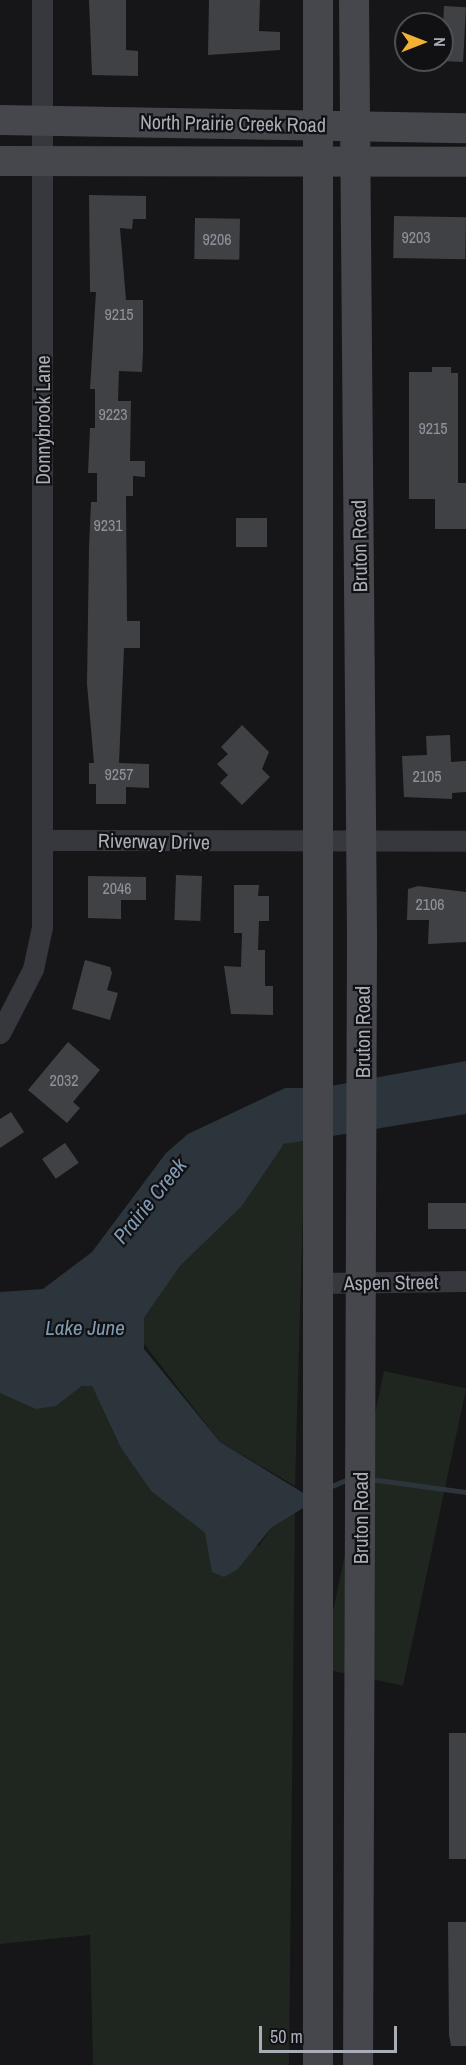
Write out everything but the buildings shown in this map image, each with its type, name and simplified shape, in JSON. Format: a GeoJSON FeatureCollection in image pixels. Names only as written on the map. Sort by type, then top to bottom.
{"type":"FeatureCollection","features":[{"type":"Feature","properties":{"kind":"main road","name":"Bruton Road"},"geometry":{"type":"LineString","coordinates":[[318,0],[316,843],[318,2065]]}},
{"type":"Feature","properties":{"kind":"main road","name":"Bruton Road"},"geometry":{"type":"LineString","coordinates":[[354,0],[353,124],[362,1031],[358,2065]]}},
{"type":"Feature","properties":{"kind":"main road","name":"North Prairie Creek Road"},"geometry":{"type":"LineString","coordinates":[[0,120],[353,124],[466,128]]}},
{"type":"Feature","properties":{"kind":"main road","name":"North Prairie Creek Road"},"geometry":{"type":"LineString","coordinates":[[0,161],[466,162]]}},
{"type":"Feature","properties":{"kind":"main road"},"geometry":{"type":"LineString","coordinates":[[317,1886],[359,1885]]}},
{"type":"Feature","properties":{"kind":"street","name":"Donnybrook Lane"},"geometry":{"type":"LineString","coordinates":[[42,0],[44,840]]}},
{"type":"Feature","properties":{"kind":"street","name":"Riverway Drive"},"geometry":{"type":"LineString","coordinates":[[44,840],[316,843],[466,841]]}},
{"type":"Feature","properties":{"kind":"street"},"geometry":{"type":"LineString","coordinates":[[0,1034],[33,969],[42,927],[44,840]]}},
{"type":"Feature","properties":{"kind":"street","name":"Aspen Street"},"geometry":{"type":"LineString","coordinates":[[316,1282],[466,1281]]}},
{"type":"Feature","properties":{"kind":"shaded area"},"geometry":{"type":"Polygon","coordinates":[[[305,1139],[295,1486],[220,1442],[141,1340],[144,1318],[180,1266],[241,1207],[268,1161],[285,1144],[305,1139]]]}},
{"type":"Feature","properties":{"kind":"shaded area"},"geometry":{"type":"Polygon","coordinates":[[[384,1371],[466,1388],[403,1686],[321,1668],[384,1371]]]}},
{"type":"Feature","properties":{"kind":"shaded area"},"geometry":{"type":"Polygon","coordinates":[[[82,1386],[92,1386],[121,1448],[151,1491],[205,1533],[259,1546],[271,1528],[295,1511],[289,2065],[93,2065],[90,1935],[0,1944],[0,1393],[56,1406],[82,1386]]]}},
{"type":"Feature","properties":{"kind":"water","name":"Lake June"},"geometry":{"type":"Polygon","coordinates":[[[466,1061],[466,1114],[284,1144],[241,1207],[180,1266],[144,1318],[144,1349],[220,1442],[305,1494],[303,1508],[271,1528],[237,1570],[224,1577],[212,1572],[205,1533],[151,1491],[121,1448],[92,1386],[82,1386],[56,1406],[36,1409],[0,1393],[0,1292],[43,1289],[92,1252],[166,1153],[188,1134],[285,1088],[320,1088],[466,1061]]]}},
{"type":"Feature","properties":{"kind":"waterway"},"geometry":{"type":"LineString","coordinates":[[327,1488],[351,1478]]}},
{"type":"Feature","properties":{"kind":"waterway"},"geometry":{"type":"LineString","coordinates":[[370,1479],[466,1492]]}},
{"type":"Feature","properties":{"kind":"water label","name":"Prairie Creek"},"geometry":{"type":"Point","coordinates":[150,1201]}}]}
